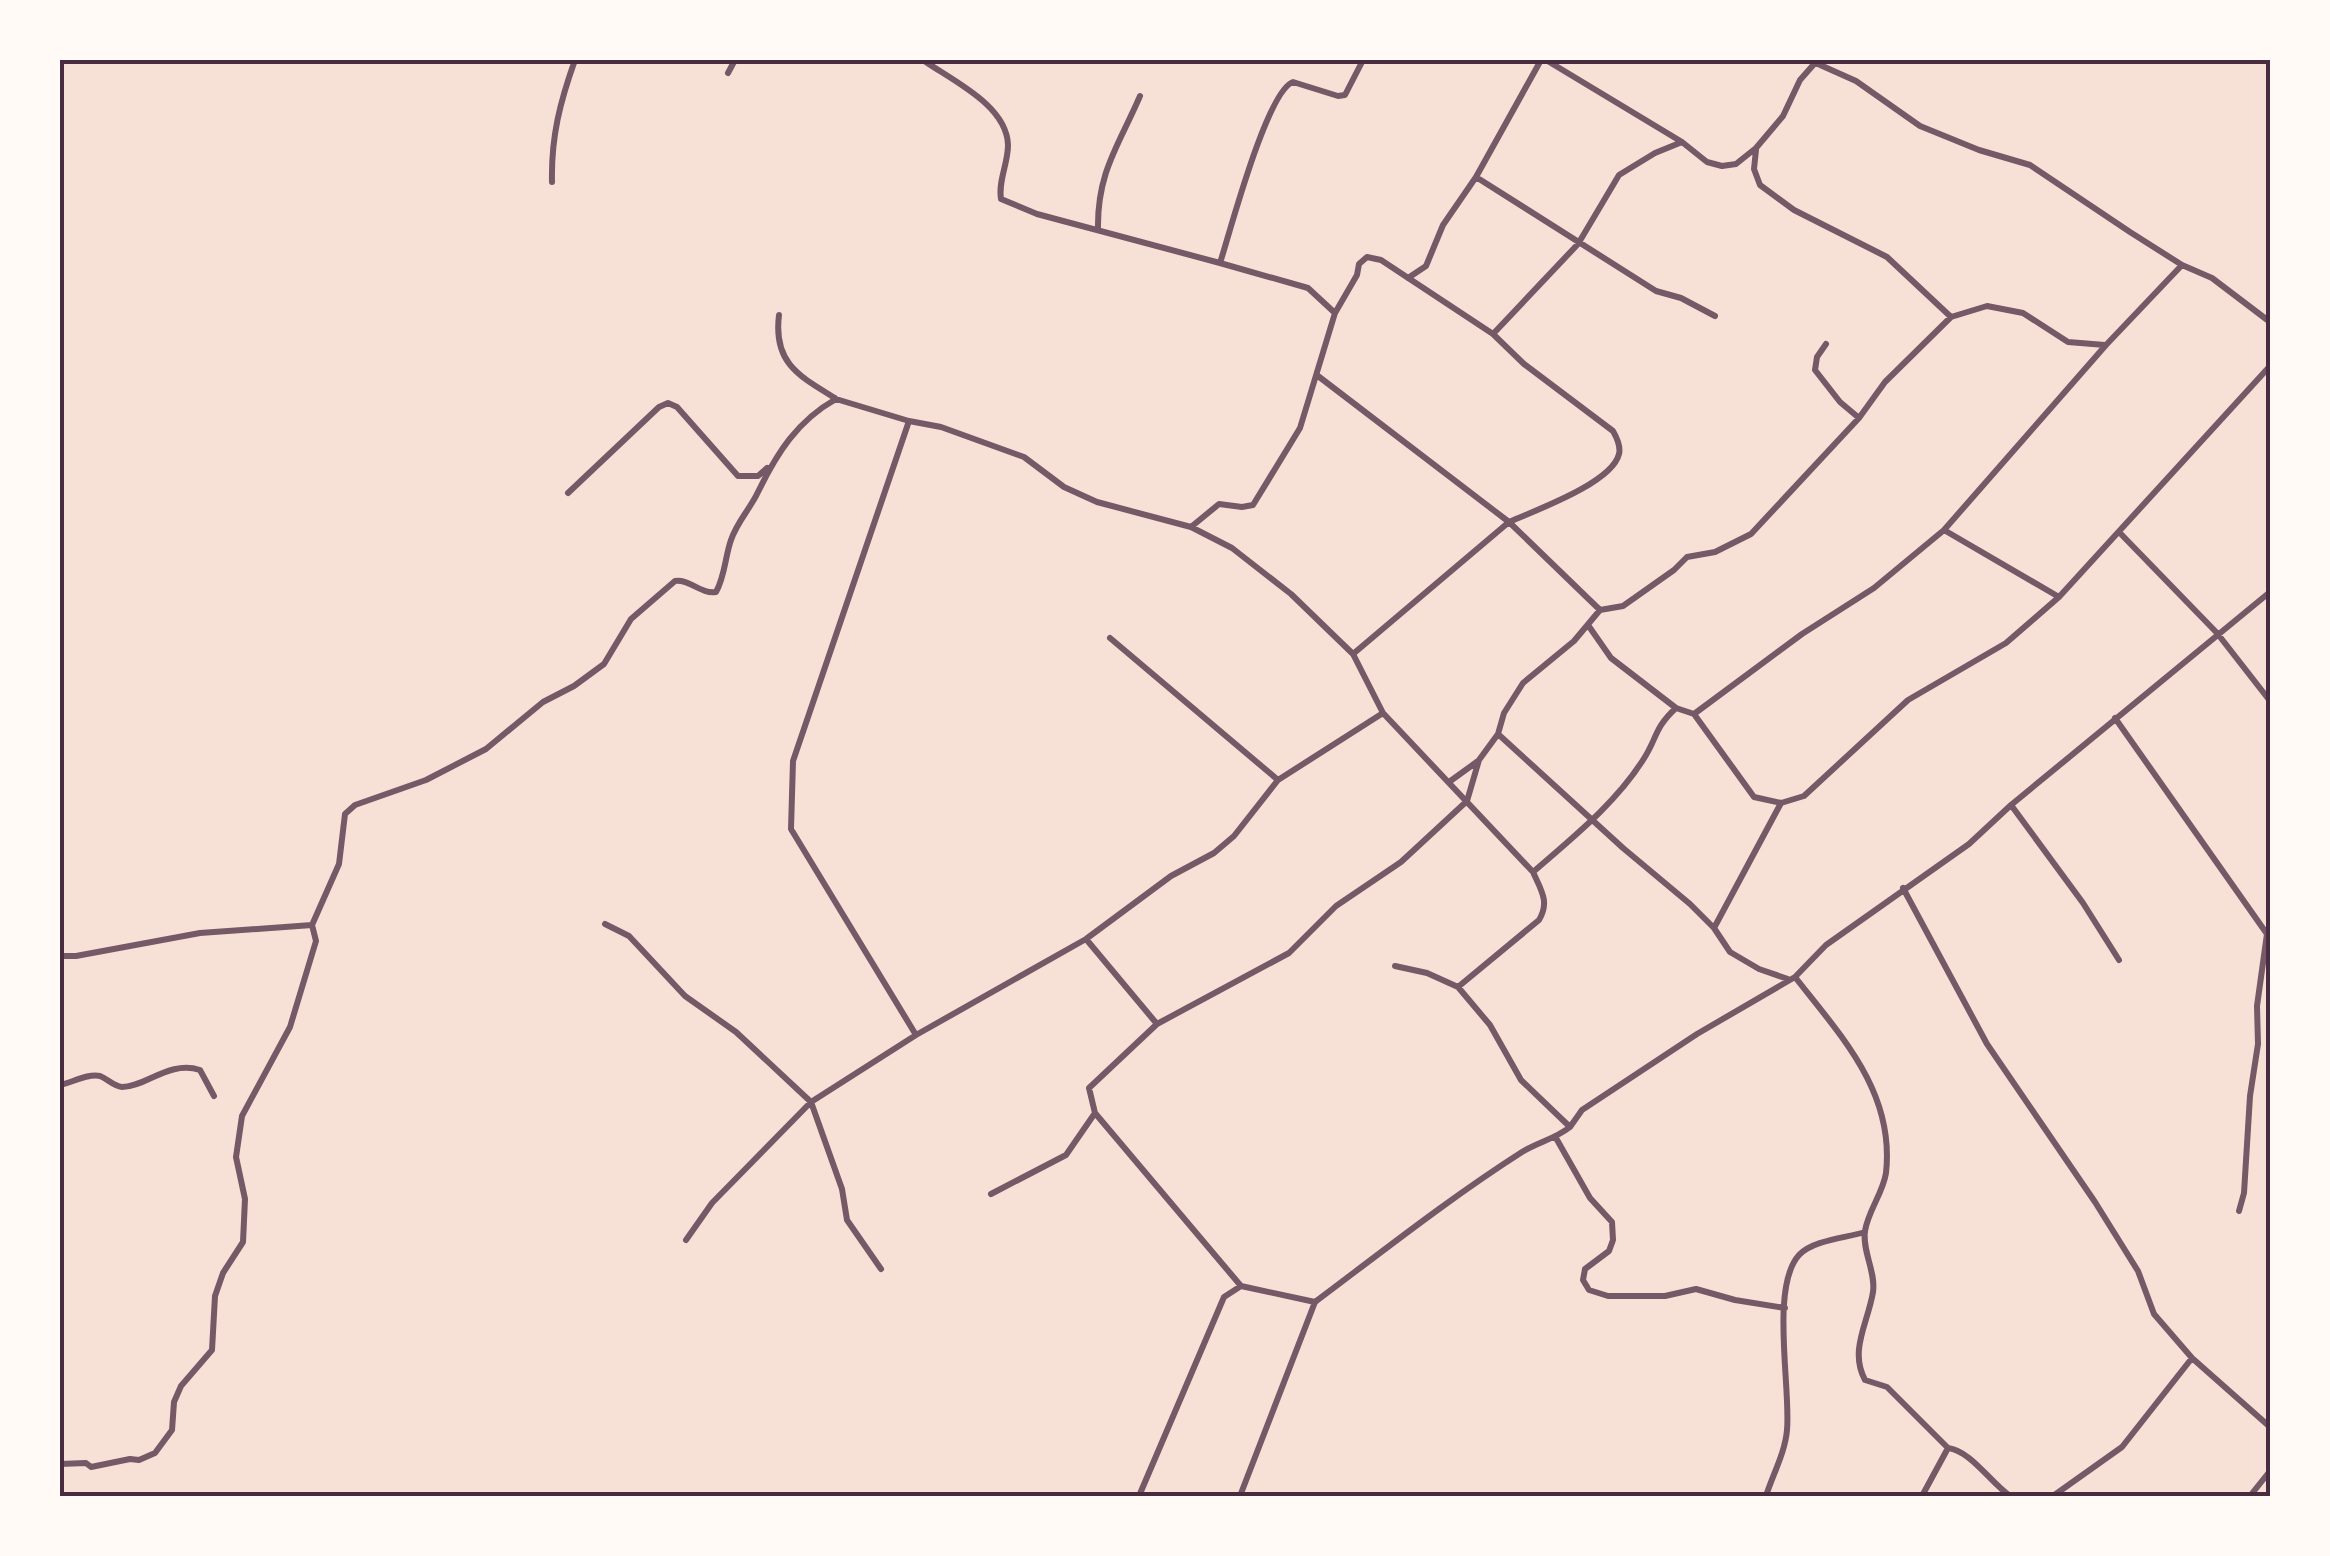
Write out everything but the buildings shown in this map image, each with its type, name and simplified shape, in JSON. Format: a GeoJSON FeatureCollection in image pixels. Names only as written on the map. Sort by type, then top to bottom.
{"type":"FeatureCollection","features":[{"type":"Feature","properties":{"kind":"street"},"geometry":{"type":"LineString","coordinates":[[552,182],[558,106],[574,60]]}},
{"type":"Feature","properties":{"kind":"street"},"geometry":{"type":"LineString","coordinates":[[728,73],[736,60]]}},
{"type":"Feature","properties":{"kind":"street"},"geometry":{"type":"LineString","coordinates":[[922,60],[982,101],[1006,128],[1008,147],[1001,199],[1037,214],[1308,288],[1335,314]]}},
{"type":"Feature","properties":{"kind":"street"},"geometry":{"type":"LineString","coordinates":[[1220,264],[1265,122],[1282,88],[1293,82],[1344,95],[1363,60]]}},
{"type":"Feature","properties":{"kind":"street"},"geometry":{"type":"LineString","coordinates":[[1408,278],[1426,266],[1443,225],[1476,177],[1543,60],[1682,142],[1707,162],[1722,166],[1736,164],[1756,148],[1783,116],[1812,62],[1825,60]]}},
{"type":"Feature","properties":{"kind":"street"},"geometry":{"type":"LineString","coordinates":[[1812,62],[1856,81],[1920,126],[1979,150],[2030,164],[2182,265],[2212,278],[2270,322]]}},
{"type":"Feature","properties":{"kind":"street"},"geometry":{"type":"LineString","coordinates":[[1098,229],[1098,204],[1114,146],[1140,96]]}},
{"type":"Feature","properties":{"kind":"street"},"geometry":{"type":"LineString","coordinates":[[1494,334],[1578,244],[1619,175],[1682,142]]}},
{"type":"Feature","properties":{"kind":"street"},"geometry":{"type":"LineString","coordinates":[[1756,148],[1754,170],[1760,184],[1794,210],[1887,257],[1951,317]]}},
{"type":"Feature","properties":{"kind":"street"},"geometry":{"type":"LineString","coordinates":[[1476,177],[1656,290],[1715,316]]}},
{"type":"Feature","properties":{"kind":"street"},"geometry":{"type":"LineString","coordinates":[[1191,527],[1218,504],[1242,508],[1253,505],[1300,428],[1335,314],[1359,264],[1367,257],[1381,260],[1494,334],[1524,364],[1614,431],[1619,458],[1600,479],[1509,522],[1353,654]]}},
{"type":"Feature","properties":{"kind":"street"},"geometry":{"type":"LineString","coordinates":[[1694,714],[1802,634],[1874,588],[1944,530],[2106,345],[2182,265]]}},
{"type":"Feature","properties":{"kind":"street"},"geometry":{"type":"LineString","coordinates":[[1450,782],[1479,760],[1498,734],[1504,713],[1522,682],[1600,610],[1624,606],[1687,556],[1716,552],[1751,534],[1859,418],[1884,382],[1951,317],[1987,306],[2023,314],[2068,342],[2106,345]]}},
{"type":"Feature","properties":{"kind":"street"},"geometry":{"type":"LineString","coordinates":[[779,315],[776,339],[794,372],[836,399],[940,427],[1024,457],[1064,487],[1097,502],[1191,527],[1232,548],[1276,582],[1353,654],[1383,713],[1533,872],[1545,897],[1545,909],[1539,920],[1458,986]]}},
{"type":"Feature","properties":{"kind":"street"},"geometry":{"type":"LineString","coordinates":[[1826,344],[1816,357],[1816,370],[1840,402],[1859,418]]}},
{"type":"Feature","properties":{"kind":"street"},"geometry":{"type":"LineString","coordinates":[[1588,625],[1610,658],[1676,708],[1694,714],[1754,797],[1780,803],[1804,796],[1908,700],[2006,643],[2059,596],[2270,366]]}},
{"type":"Feature","properties":{"kind":"street"},"geometry":{"type":"LineString","coordinates":[[1318,376],[1509,522],[1600,610]]}},
{"type":"Feature","properties":{"kind":"street"},"geometry":{"type":"LineString","coordinates":[[568,493],[668,403],[677,408],[738,476],[758,476],[794,431],[836,399]]}},
{"type":"Feature","properties":{"kind":"street"},"geometry":{"type":"LineString","coordinates":[[909,421],[793,761],[792,829],[916,1035]]}},
{"type":"Feature","properties":{"kind":"street"},"geometry":{"type":"LineString","coordinates":[[60,1464],[103,1467],[139,1460],[154,1452],[172,1430],[174,1402],[182,1386],[212,1350],[215,1296],[223,1273],[243,1242],[245,1199],[236,1157],[242,1116],[290,1027],[316,941],[312,925],[339,864],[346,814],[354,805],[426,780],[486,748],[544,702],[574,686],[604,664],[631,619],[674,580],[716,592],[731,538],[757,495],[768,467]]}},
{"type":"Feature","properties":{"kind":"street"},"geometry":{"type":"LineString","coordinates":[[1944,530],[2059,596]]}},
{"type":"Feature","properties":{"kind":"street"},"geometry":{"type":"LineString","coordinates":[[2118,532],[2218,633],[2270,701]]}},
{"type":"Feature","properties":{"kind":"street"},"geometry":{"type":"LineString","coordinates":[[1240,1496],[1315,1302],[1526,1149],[1570,1128],[1582,1110],[1791,978],[1826,945],[1970,844],[2011,805],[2270,592]]}},
{"type":"Feature","properties":{"kind":"street"},"geometry":{"type":"LineString","coordinates":[[1110,638],[1278,780]]}},
{"type":"Feature","properties":{"kind":"street"},"geometry":{"type":"LineString","coordinates":[[1533,872],[1593,820],[1645,758],[1662,721],[1676,708]]}},
{"type":"Feature","properties":{"kind":"street"},"geometry":{"type":"LineString","coordinates":[[686,1240],[712,1203],[811,1102],[916,1035],[1086,938],[1172,876],[1214,853],[1234,836],[1278,780],[1383,713]]}},
{"type":"Feature","properties":{"kind":"street"},"geometry":{"type":"LineString","coordinates":[[2115,718],[2267,934],[2244,1193],[2239,1212]]}},
{"type":"Feature","properties":{"kind":"street"},"geometry":{"type":"LineString","coordinates":[[1498,734],[1714,928],[1730,952],[1759,968],[1791,978],[1858,1058],[1874,1085],[1884,1123],[1886,1175],[1864,1232],[1874,1288],[1857,1348],[1859,1368],[1865,1380],[1887,1387],[1948,1448],[1960,1450],[1990,1482],[2010,1496]]}},
{"type":"Feature","properties":{"kind":"street"},"geometry":{"type":"LineString","coordinates":[[1315,1302],[1241,1286],[1095,1113],[1089,1088],[1157,1024],[1288,952],[1336,906],[1402,862],[1467,800],[1479,760]]}},
{"type":"Feature","properties":{"kind":"street"},"geometry":{"type":"LineString","coordinates":[[1714,928],[1780,803]]}},
{"type":"Feature","properties":{"kind":"street"},"geometry":{"type":"LineString","coordinates":[[2011,805],[2119,960]]}},
{"type":"Feature","properties":{"kind":"street"},"geometry":{"type":"LineString","coordinates":[[1903,888],[1987,1044],[2138,1272],[2154,1314],[2192,1358],[2270,1427]]}},
{"type":"Feature","properties":{"kind":"street"},"geometry":{"type":"LineString","coordinates":[[605,924],[629,936],[685,996],[736,1032],[811,1102],[842,1189],[847,1220],[881,1268]]}},
{"type":"Feature","properties":{"kind":"street"},"geometry":{"type":"LineString","coordinates":[[60,956],[200,933],[312,925]]}},
{"type":"Feature","properties":{"kind":"street"},"geometry":{"type":"LineString","coordinates":[[1086,938],[1157,1024]]}},
{"type":"Feature","properties":{"kind":"street"},"geometry":{"type":"LineString","coordinates":[[1396,966],[1458,986],[1490,1025],[1521,1080],[1570,1128]]}},
{"type":"Feature","properties":{"kind":"street"},"geometry":{"type":"LineString","coordinates":[[60,1085],[99,1076],[120,1087],[139,1083],[154,1074],[191,1067],[200,1070],[214,1096]]}},
{"type":"Feature","properties":{"kind":"street"},"geometry":{"type":"LineString","coordinates":[[991,1194],[1066,1155],[1095,1113]]}},
{"type":"Feature","properties":{"kind":"street"},"geometry":{"type":"LineString","coordinates":[[1556,1138],[1590,1198],[1612,1222],[1609,1252],[1586,1270],[1583,1280],[1590,1290],[1608,1296],[1666,1296],[1696,1289],[1785,1308]]}},
{"type":"Feature","properties":{"kind":"street"},"geometry":{"type":"LineString","coordinates":[[1766,1496],[1786,1434],[1788,1406],[1783,1373],[1788,1281],[1798,1256],[1810,1248],[1864,1232]]}},
{"type":"Feature","properties":{"kind":"street"},"geometry":{"type":"LineString","coordinates":[[1140,1496],[1224,1297],[1241,1286]]}},
{"type":"Feature","properties":{"kind":"street"},"geometry":{"type":"LineString","coordinates":[[2054,1496],[2122,1447],[2192,1358]]}},
{"type":"Feature","properties":{"kind":"street"},"geometry":{"type":"LineString","coordinates":[[1922,1496],[1948,1448]]}},
{"type":"Feature","properties":{"kind":"street"},"geometry":{"type":"LineString","coordinates":[[2250,1496],[2270,1471]]}}]}
